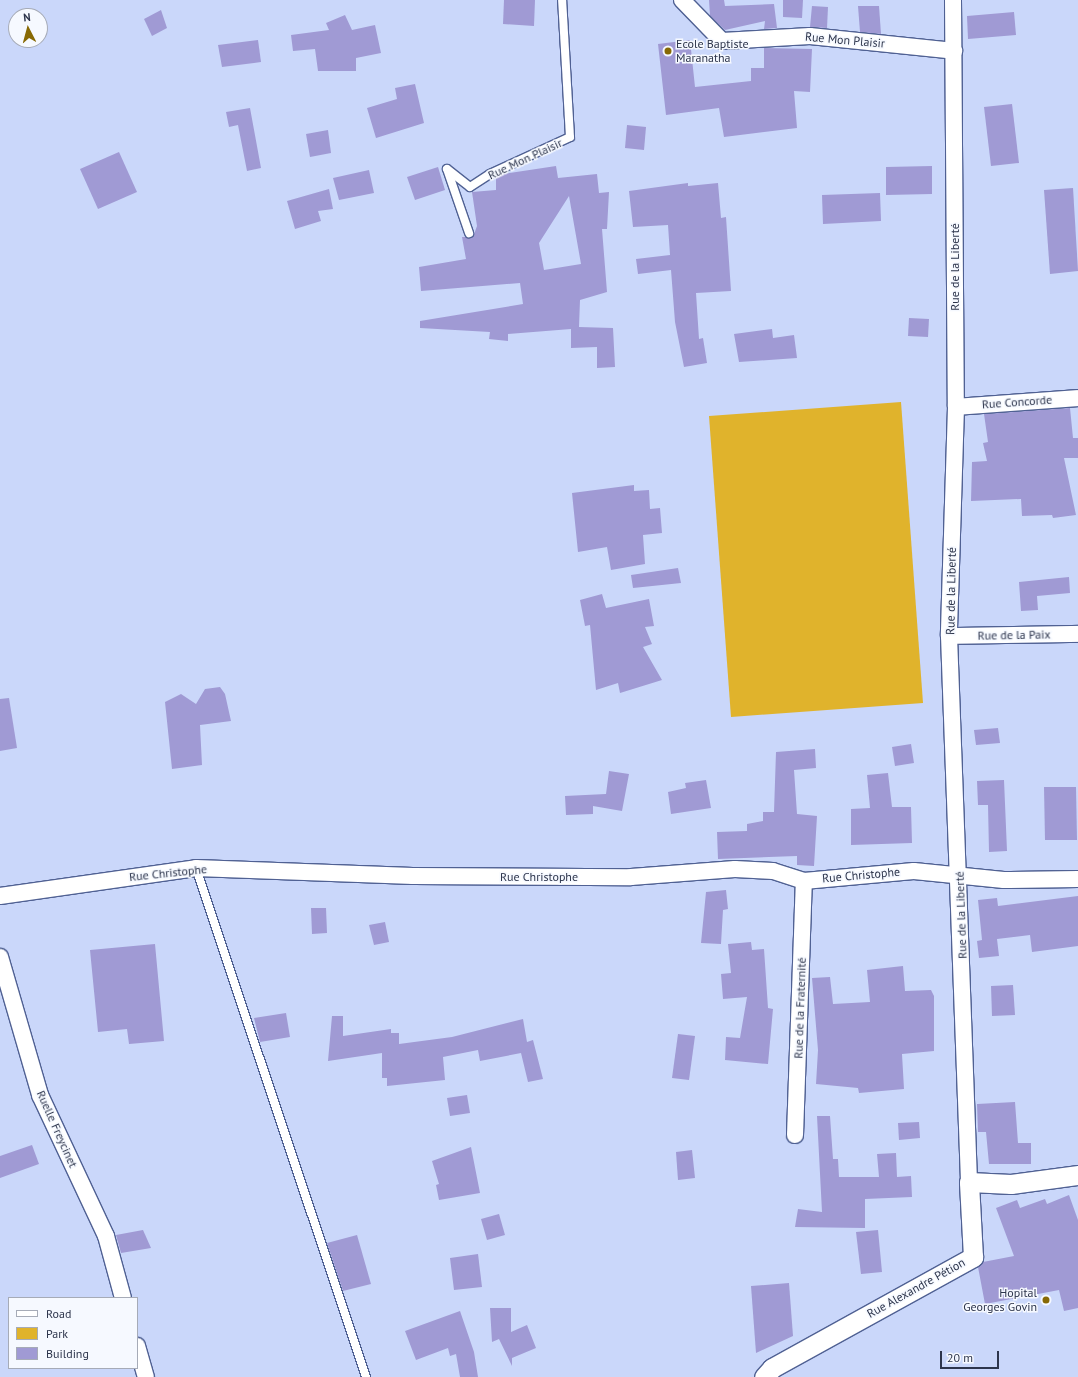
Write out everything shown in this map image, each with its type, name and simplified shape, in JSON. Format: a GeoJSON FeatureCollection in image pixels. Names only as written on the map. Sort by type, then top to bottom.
{"type":"FeatureCollection","features":[{"type":"Feature","properties":{"kind":"street","name":"Rue Mon Plaisir"},"geometry":{"type":"LineString","coordinates":[[682,0],[722,41],[810,36],[954,51]]}},
{"type":"Feature","properties":{"kind":"street","name":"Rue de la Liberté"},"geometry":{"type":"LineString","coordinates":[[953,0],[956,407],[950,636],[960,878],[969,1182]]}},
{"type":"Feature","properties":{"kind":"street","name":"Rue Concorde"},"geometry":{"type":"LineString","coordinates":[[956,407],[1078,398]]}},
{"type":"Feature","properties":{"kind":"street","name":"Rue de la Paix"},"geometry":{"type":"LineString","coordinates":[[950,636],[1078,634]]}},
{"type":"Feature","properties":{"kind":"street","name":"Rue Christophe"},"geometry":{"type":"LineString","coordinates":[[0,896],[196,868],[413,876],[631,878],[735,870],[773,871],[804,881],[914,871],[960,878],[1078,879]]}},
{"type":"Feature","properties":{"kind":"street","name":"Rue de la Fraternité"},"geometry":{"type":"LineString","coordinates":[[795,1135],[804,881]]}},
{"type":"Feature","properties":{"kind":"street","name":"Ruelle Freycinet"},"geometry":{"type":"LineString","coordinates":[[0,957],[40,1095],[106,1236],[123,1297]]}},
{"type":"Feature","properties":{"kind":"street"},"geometry":{"type":"LineString","coordinates":[[969,1182],[1012,1184],[1078,1175]]}},
{"type":"Feature","properties":{"kind":"street","name":"Rue Alexandre Pétion"},"geometry":{"type":"LineString","coordinates":[[764,1377],[772,1368],[973,1257],[969,1182]]}},
{"type":"Feature","properties":{"kind":"street"},"geometry":{"type":"LineString","coordinates":[[138,1349],[146,1377]]}},
{"type":"Feature","properties":{"kind":"lane","name":"Rue Mon Plaisir"},"geometry":{"type":"LineString","coordinates":[[469,233],[447,169],[470,187],[490,174],[570,137],[562,0]]}},
{"type":"Feature","properties":{"kind":"lane"},"geometry":{"type":"LineString","coordinates":[[196,868],[366,1377]]}},
{"type":"Feature","properties":{"kind":"green space"},"geometry":{"type":"Polygon","coordinates":[[[901,402],[923,703],[731,717],[709,416],[901,402]]]}},
{"type":"Feature","properties":{"kind":"building"},"geometry":{"type":"Polygon","coordinates":[[[504,0],[535,0],[534,26],[503,24],[504,0]]]}},
{"type":"Feature","properties":{"kind":"building"},"geometry":{"type":"Polygon","coordinates":[[[709,0],[724,0],[725,6],[774,4],[777,28],[764,29],[765,21],[725,30],[710,16],[709,0]]]}},
{"type":"Feature","properties":{"kind":"building"},"geometry":{"type":"Polygon","coordinates":[[[783,0],[803,0],[802,18],[783,17],[783,0]]]}},
{"type":"Feature","properties":{"kind":"building"},"geometry":{"type":"Polygon","coordinates":[[[812,6],[828,7],[827,28],[810,27],[812,6]]]}},
{"type":"Feature","properties":{"kind":"building"},"geometry":{"type":"Polygon","coordinates":[[[858,6],[879,6],[881,34],[860,32],[858,6]]]}},
{"type":"Feature","properties":{"kind":"building"},"geometry":{"type":"Polygon","coordinates":[[[161,10],[167,28],[152,36],[144,19],[161,10]]]}},
{"type":"Feature","properties":{"kind":"building"},"geometry":{"type":"Polygon","coordinates":[[[1014,12],[1016,35],[968,39],[967,16],[1014,12]]]}},
{"type":"Feature","properties":{"kind":"building"},"geometry":{"type":"Polygon","coordinates":[[[345,15],[352,30],[375,25],[381,53],[356,58],[356,71],[318,71],[315,49],[293,51],[291,35],[329,30],[326,23],[345,15]]]}},
{"type":"Feature","properties":{"kind":"building"},"geometry":{"type":"Polygon","coordinates":[[[258,40],[261,62],[222,67],[218,45],[258,40]]]}},
{"type":"Feature","properties":{"kind":"building"},"geometry":{"type":"Polygon","coordinates":[[[690,40],[695,87],[751,81],[751,68],[764,68],[764,48],[812,49],[810,92],[794,91],[797,128],[724,137],[719,108],[666,115],[658,44],[690,40]]]}},
{"type":"Feature","properties":{"kind":"building"},"geometry":{"type":"Polygon","coordinates":[[[415,84],[424,123],[376,138],[367,108],[397,99],[395,88],[415,84]]]}},
{"type":"Feature","properties":{"kind":"building"},"geometry":{"type":"Polygon","coordinates":[[[1012,104],[1019,163],[991,166],[984,107],[1012,104]]]}},
{"type":"Feature","properties":{"kind":"building"},"geometry":{"type":"Polygon","coordinates":[[[250,108],[261,168],[247,171],[238,125],[229,127],[226,112],[250,108]]]}},
{"type":"Feature","properties":{"kind":"building"},"geometry":{"type":"Polygon","coordinates":[[[627,125],[646,127],[644,150],[625,148],[627,125]]]}},
{"type":"Feature","properties":{"kind":"building"},"geometry":{"type":"Polygon","coordinates":[[[328,130],[331,153],[310,157],[306,134],[328,130]]]}},
{"type":"Feature","properties":{"kind":"building"},"geometry":{"type":"Polygon","coordinates":[[[119,152],[137,192],[98,209],[80,169],[119,152]]]}},
{"type":"Feature","properties":{"kind":"building"},"geometry":{"type":"Polygon","coordinates":[[[556,166],[558,178],[597,174],[599,193],[609,192],[607,229],[602,229],[607,292],[580,300],[579,327],[613,328],[615,367],[597,368],[597,347],[571,348],[571,329],[508,334],[508,341],[489,339],[490,332],[420,328],[420,321],[523,304],[520,283],[421,291],[419,267],[466,259],[462,237],[473,237],[477,226],[472,192],[496,190],[496,177],[503,174],[556,166]],[[569,196],[539,243],[544,270],[581,264],[569,196]]]}},
{"type":"Feature","properties":{"kind":"building"},"geometry":{"type":"Polygon","coordinates":[[[932,166],[932,194],[886,195],[886,167],[932,166]]]}},
{"type":"Feature","properties":{"kind":"building"},"geometry":{"type":"Polygon","coordinates":[[[438,167],[445,190],[415,200],[407,177],[438,167]]]}},
{"type":"Feature","properties":{"kind":"building"},"geometry":{"type":"Polygon","coordinates":[[[369,170],[374,193],[339,200],[333,178],[369,170]]]}},
{"type":"Feature","properties":{"kind":"building"},"geometry":{"type":"Polygon","coordinates":[[[688,183],[688,186],[718,183],[721,218],[726,217],[731,291],[696,293],[699,339],[703,338],[707,363],[684,367],[675,322],[671,270],[638,274],[636,259],[670,255],[668,225],[633,227],[629,191],[688,183]]]}},
{"type":"Feature","properties":{"kind":"building"},"geometry":{"type":"Polygon","coordinates":[[[1073,188],[1078,271],[1050,274],[1044,190],[1073,188]]]}},
{"type":"Feature","properties":{"kind":"building"},"geometry":{"type":"Polygon","coordinates":[[[329,189],[333,209],[318,211],[321,221],[295,229],[287,201],[329,189]]]}},
{"type":"Feature","properties":{"kind":"building"},"geometry":{"type":"Polygon","coordinates":[[[880,193],[881,221],[823,224],[822,195],[880,193]]]}},
{"type":"Feature","properties":{"kind":"building"},"geometry":{"type":"Polygon","coordinates":[[[909,318],[929,319],[928,337],[908,336],[909,318]]]}},
{"type":"Feature","properties":{"kind":"building"},"geometry":{"type":"Polygon","coordinates":[[[772,329],[773,338],[794,335],[797,358],[739,362],[734,334],[772,329]]]}},
{"type":"Feature","properties":{"kind":"building"},"geometry":{"type":"Polygon","coordinates":[[[1070,408],[1073,438],[1078,438],[1078,458],[1064,458],[1076,515],[1053,518],[1052,515],[1022,516],[1021,499],[971,501],[972,462],[987,461],[983,443],[988,442],[984,414],[1070,408]]]}},
{"type":"Feature","properties":{"kind":"building"},"geometry":{"type":"Polygon","coordinates":[[[634,485],[634,491],[649,490],[650,509],[660,508],[662,533],[643,535],[645,564],[611,570],[607,547],[578,552],[572,493],[634,485]]]}},
{"type":"Feature","properties":{"kind":"building"},"geometry":{"type":"Polygon","coordinates":[[[678,568],[681,583],[633,588],[631,575],[678,568]]]}},
{"type":"Feature","properties":{"kind":"building"},"geometry":{"type":"Polygon","coordinates":[[[1069,577],[1070,593],[1037,596],[1038,610],[1021,611],[1019,582],[1069,577]]]}},
{"type":"Feature","properties":{"kind":"building"},"geometry":{"type":"Polygon","coordinates":[[[602,594],[606,608],[649,599],[654,626],[645,627],[652,644],[643,647],[662,680],[620,693],[618,683],[596,690],[590,625],[585,626],[580,600],[602,594]]]}},
{"type":"Feature","properties":{"kind":"building"},"geometry":{"type":"Polygon","coordinates":[[[220,687],[225,694],[231,721],[200,725],[202,765],[172,769],[165,702],[181,694],[196,704],[205,689],[220,687]]]}},
{"type":"Feature","properties":{"kind":"building"},"geometry":{"type":"Polygon","coordinates":[[[9,698],[17,748],[0,751],[0,699],[9,698]]]}},
{"type":"Feature","properties":{"kind":"building"},"geometry":{"type":"Polygon","coordinates":[[[998,728],[1000,743],[976,745],[974,730],[998,728]]]}},
{"type":"Feature","properties":{"kind":"building"},"geometry":{"type":"Polygon","coordinates":[[[911,744],[914,763],[895,766],[892,747],[911,744]]]}},
{"type":"Feature","properties":{"kind":"building"},"geometry":{"type":"Polygon","coordinates":[[[815,749],[816,768],[794,770],[797,814],[817,816],[814,866],[797,865],[797,856],[718,859],[717,832],[747,831],[747,824],[763,821],[763,812],[774,812],[776,752],[815,749]]]}},
{"type":"Feature","properties":{"kind":"building"},"geometry":{"type":"Polygon","coordinates":[[[609,771],[629,774],[622,811],[593,806],[593,814],[566,815],[565,796],[606,794],[609,771]]]}},
{"type":"Feature","properties":{"kind":"building"},"geometry":{"type":"Polygon","coordinates":[[[888,773],[892,807],[911,807],[912,843],[851,845],[851,809],[870,808],[867,775],[888,773]]]}},
{"type":"Feature","properties":{"kind":"building"},"geometry":{"type":"Polygon","coordinates":[[[706,780],[711,808],[671,814],[668,792],[686,788],[685,783],[706,780]]]}},
{"type":"Feature","properties":{"kind":"building"},"geometry":{"type":"Polygon","coordinates":[[[1004,780],[1007,851],[989,852],[988,805],[978,805],[977,781],[1004,780]]]}},
{"type":"Feature","properties":{"kind":"building"},"geometry":{"type":"Polygon","coordinates":[[[1044,787],[1076,787],[1077,840],[1045,840],[1044,787]]]}},
{"type":"Feature","properties":{"kind":"building"},"geometry":{"type":"Polygon","coordinates":[[[726,890],[728,909],[723,910],[721,944],[701,943],[706,892],[726,890]]]}},
{"type":"Feature","properties":{"kind":"building"},"geometry":{"type":"Polygon","coordinates":[[[1078,896],[1078,946],[1032,952],[1030,935],[997,939],[999,956],[979,958],[977,941],[982,940],[978,900],[997,898],[998,906],[1078,896]]]}},
{"type":"Feature","properties":{"kind":"building"},"geometry":{"type":"Polygon","coordinates":[[[311,908],[326,908],[327,933],[312,934],[311,908]]]}},
{"type":"Feature","properties":{"kind":"building"},"geometry":{"type":"Polygon","coordinates":[[[385,922],[389,942],[374,945],[369,925],[385,922]]]}},
{"type":"Feature","properties":{"kind":"building"},"geometry":{"type":"Polygon","coordinates":[[[751,942],[752,950],[764,949],[768,1008],[773,1009],[768,1064],[725,1060],[726,1037],[740,1038],[747,997],[723,999],[721,974],[731,973],[728,944],[751,942]]]}},
{"type":"Feature","properties":{"kind":"building"},"geometry":{"type":"Polygon","coordinates":[[[155,944],[164,1041],[129,1044],[127,1029],[98,1032],[90,950],[155,944]]]}},
{"type":"Feature","properties":{"kind":"building"},"geometry":{"type":"Polygon","coordinates":[[[903,966],[905,991],[931,990],[934,996],[934,1051],[902,1054],[904,1089],[859,1093],[858,1088],[816,1084],[818,1050],[812,978],[830,977],[833,1004],[870,1002],[867,970],[903,966]]]}},
{"type":"Feature","properties":{"kind":"building"},"geometry":{"type":"Polygon","coordinates":[[[1013,985],[1015,1015],[992,1016],[991,986],[1013,985]]]}},
{"type":"Feature","properties":{"kind":"building"},"geometry":{"type":"Polygon","coordinates":[[[286,1013],[290,1037],[260,1042],[254,1018],[286,1013]]]}},
{"type":"Feature","properties":{"kind":"building"},"geometry":{"type":"Polygon","coordinates":[[[332,1016],[343,1016],[343,1036],[391,1029],[391,1033],[399,1033],[399,1044],[452,1037],[523,1019],[527,1042],[533,1040],[543,1079],[528,1082],[521,1053],[480,1061],[478,1050],[443,1057],[445,1080],[387,1086],[387,1078],[382,1078],[382,1053],[328,1061],[332,1016]]]}},
{"type":"Feature","properties":{"kind":"building"},"geometry":{"type":"Polygon","coordinates":[[[678,1034],[695,1036],[689,1080],[672,1078],[678,1034]]]}},
{"type":"Feature","properties":{"kind":"building"},"geometry":{"type":"Polygon","coordinates":[[[467,1095],[470,1113],[450,1116],[447,1098],[467,1095]]]}},
{"type":"Feature","properties":{"kind":"building"},"geometry":{"type":"Polygon","coordinates":[[[1015,1102],[1018,1143],[1031,1143],[1031,1164],[989,1164],[986,1132],[978,1132],[977,1104],[1015,1102]]]}},
{"type":"Feature","properties":{"kind":"building"},"geometry":{"type":"Polygon","coordinates":[[[817,1116],[830,1116],[833,1159],[838,1159],[839,1177],[879,1177],[877,1154],[896,1153],[897,1177],[911,1176],[912,1197],[865,1199],[865,1228],[795,1227],[798,1209],[822,1212],[817,1116]]]}},
{"type":"Feature","properties":{"kind":"building"},"geometry":{"type":"Polygon","coordinates":[[[919,1122],[920,1138],[899,1140],[898,1123],[919,1122]]]}},
{"type":"Feature","properties":{"kind":"building"},"geometry":{"type":"Polygon","coordinates":[[[32,1145],[39,1164],[0,1178],[0,1156],[32,1145]]]}},
{"type":"Feature","properties":{"kind":"building"},"geometry":{"type":"Polygon","coordinates":[[[471,1147],[480,1193],[439,1200],[436,1185],[439,1184],[432,1161],[471,1147]]]}},
{"type":"Feature","properties":{"kind":"building"},"geometry":{"type":"Polygon","coordinates":[[[692,1150],[695,1178],[678,1180],[676,1152],[692,1150]]]}},
{"type":"Feature","properties":{"kind":"building"},"geometry":{"type":"Polygon","coordinates":[[[1069,1195],[1078,1220],[1078,1308],[1064,1311],[1059,1290],[985,1304],[978,1267],[983,1262],[1014,1256],[996,1208],[1017,1200],[1020,1208],[1045,1199],[1047,1204],[1069,1195]]]}},
{"type":"Feature","properties":{"kind":"building"},"geometry":{"type":"Polygon","coordinates":[[[499,1214],[505,1235],[487,1240],[481,1219],[499,1214]]]}},
{"type":"Feature","properties":{"kind":"building"},"geometry":{"type":"Polygon","coordinates":[[[143,1230],[151,1248],[121,1253],[116,1235],[143,1230]]]}},
{"type":"Feature","properties":{"kind":"building"},"geometry":{"type":"Polygon","coordinates":[[[878,1230],[882,1272],[861,1274],[856,1232],[878,1230]]]}},
{"type":"Feature","properties":{"kind":"building"},"geometry":{"type":"Polygon","coordinates":[[[357,1235],[371,1284],[343,1291],[327,1243],[357,1235]]]}},
{"type":"Feature","properties":{"kind":"building"},"geometry":{"type":"Polygon","coordinates":[[[478,1254],[482,1287],[454,1290],[450,1258],[478,1254]]]}},
{"type":"Feature","properties":{"kind":"building"},"geometry":{"type":"Polygon","coordinates":[[[789,1283],[793,1336],[756,1353],[751,1286],[789,1283]]]}},
{"type":"Feature","properties":{"kind":"building"},"geometry":{"type":"Polygon","coordinates":[[[490,1308],[511,1308],[511,1332],[527,1325],[536,1348],[512,1358],[512,1366],[499,1339],[492,1342],[490,1308]]]}},
{"type":"Feature","properties":{"kind":"building"},"geometry":{"type":"Polygon","coordinates":[[[460,1311],[474,1352],[478,1377],[460,1377],[456,1354],[450,1356],[448,1348],[416,1360],[405,1331],[460,1311]]]}},
{"type":"Feature","properties":{"kind":"place","name":"Ecole Baptiste Maranatha"},"geometry":{"type":"Point","coordinates":[668,51]}},
{"type":"Feature","properties":{"kind":"place","name":"Hopital Georges Govin"},"geometry":{"type":"Point","coordinates":[1046,1300]}}]}
